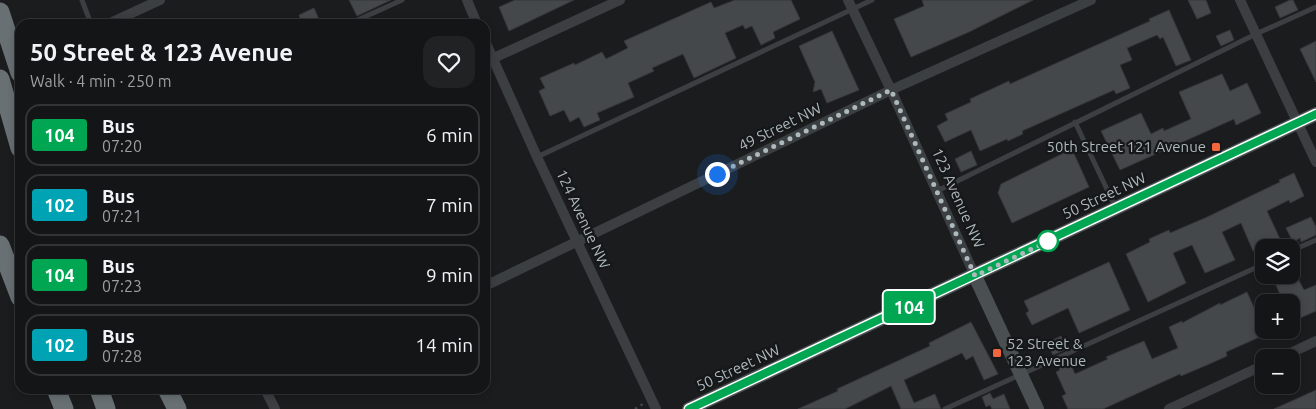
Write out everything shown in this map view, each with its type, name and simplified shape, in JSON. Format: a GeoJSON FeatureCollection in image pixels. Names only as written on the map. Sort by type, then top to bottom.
{"type":"FeatureCollection","features":[{"type":"Feature","properties":{"kind":"highway"},"geometry":{"type":"LineString","coordinates":[[0,12],[15,58]]}},
{"type":"Feature","properties":{"kind":"highway"},"geometry":{"type":"LineString","coordinates":[[0,79],[15,131]]}},
{"type":"Feature","properties":{"kind":"highway"},"geometry":{"type":"LineString","coordinates":[[0,245],[15,284]]}},
{"type":"Feature","properties":{"kind":"highway"},"geometry":{"type":"LineString","coordinates":[[58,394],[64,409]]}},
{"type":"Feature","properties":{"kind":"highway"},"geometry":{"type":"LineString","coordinates":[[101,394],[106,409]]}},
{"type":"Feature","properties":{"kind":"highway"},"geometry":{"type":"LineString","coordinates":[[170,394],[177,409]]}},
{"type":"Feature","properties":{"kind":"main road","name":"50 Street NW"},"geometry":{"type":"LineString","coordinates":[[689,409],[1316,114]]}},
{"type":"Feature","properties":{"kind":"main road","name":"123 Avenue NW"},"geometry":{"type":"LineString","coordinates":[[975,276],[1037,409]]}},
{"type":"Feature","properties":{"kind":"street"},"geometry":{"type":"LineString","coordinates":[[119,19],[160,0]]}},
{"type":"Feature","properties":{"kind":"street"},"geometry":{"type":"LineString","coordinates":[[467,0],[475,19]]}},
{"type":"Feature","properties":{"kind":"street"},"geometry":{"type":"LineString","coordinates":[[490,61],[620,0]]}},
{"type":"Feature","properties":{"kind":"street","name":"49 Street NW"},"geometry":{"type":"LineString","coordinates":[[490,284],[891,90],[1091,0]]}},
{"type":"Feature","properties":{"kind":"street"},"geometry":{"type":"LineString","coordinates":[[1240,0],[1316,162]]}},
{"type":"Feature","properties":{"kind":"street","name":"123 Avenue NW"},"geometry":{"type":"LineString","coordinates":[[850,5],[891,90],[975,276]]}},
{"type":"Feature","properties":{"kind":"street","name":"124 Avenue NW"},"geometry":{"type":"LineString","coordinates":[[490,63],[578,242],[656,409]]}},
{"type":"Feature","properties":{"kind":"street"},"geometry":{"type":"LineString","coordinates":[[1299,349],[1316,341]]}},
{"type":"Feature","properties":{"kind":"street"},"geometry":{"type":"LineString","coordinates":[[1169,409],[1255,369]]}},
{"type":"Feature","properties":{"kind":"street"},"geometry":{"type":"LineString","coordinates":[[268,394],[275,409]]}},
{"type":"Feature","properties":{"kind":"lane"},"geometry":{"type":"LineString","coordinates":[[82,0],[89,19]]}},
{"type":"Feature","properties":{"kind":"lane"},"geometry":{"type":"LineString","coordinates":[[360,19],[402,0]]}},
{"type":"Feature","properties":{"kind":"lane"},"geometry":{"type":"LineString","coordinates":[[537,157],[850,5],[872,0]]}},
{"type":"Feature","properties":{"kind":"lane"},"geometry":{"type":"LineString","coordinates":[[937,191],[1256,34],[1316,7]]}},
{"type":"Feature","properties":{"kind":"lane"},"geometry":{"type":"LineString","coordinates":[[1075,122],[1116,209]]}},
{"type":"Feature","properties":{"kind":"lane"},"geometry":{"type":"LineString","coordinates":[[1300,247],[1316,240]]}},
{"type":"Feature","properties":{"kind":"lane"},"geometry":{"type":"LineString","coordinates":[[945,409],[1255,268]]}},
{"type":"Feature","properties":{"kind":"building"},"geometry":{"type":"Polygon","coordinates":[[[349,0],[391,0],[357,16],[349,0]]]}},
{"type":"Feature","properties":{"kind":"building"},"geometry":{"type":"Polygon","coordinates":[[[515,0],[574,0],[509,31],[499,7],[515,0]]]}},
{"type":"Feature","properties":{"kind":"building"},"geometry":{"type":"Polygon","coordinates":[[[735,0],[791,0],[800,19],[773,32],[775,38],[761,45],[752,26],[745,29],[743,25],[725,33],[736,58],[694,78],[683,54],[652,68],[654,71],[628,83],[634,97],[597,113],[600,120],[584,127],[579,117],[570,122],[564,110],[550,116],[539,91],[545,88],[540,78],[574,63],[575,65],[602,52],[606,59],[628,48],[624,41],[711,2],[714,8],[735,0]]]}},
{"type":"Feature","properties":{"kind":"building"},"geometry":{"type":"Polygon","coordinates":[[[922,0],[1033,0],[969,32],[911,57],[894,19],[924,6],[922,0]]]}},
{"type":"Feature","properties":{"kind":"building"},"geometry":{"type":"Polygon","coordinates":[[[1188,0],[1206,0],[1211,13],[1197,19],[1188,0]]]}},
{"type":"Feature","properties":{"kind":"building"},"geometry":{"type":"Polygon","coordinates":[[[1293,0],[1298,10],[1280,18],[1275,7],[1293,0]]]}},
{"type":"Feature","properties":{"kind":"building"},"geometry":{"type":"Polygon","coordinates":[[[314,8],[319,19],[300,19],[299,15],[314,8]]]}},
{"type":"Feature","properties":{"kind":"building"},"geometry":{"type":"Polygon","coordinates":[[[1169,10],[1191,60],[1176,66],[1163,37],[1160,39],[1157,35],[1127,48],[1132,60],[1120,65],[1130,88],[1116,94],[1114,90],[1022,131],[1023,134],[1008,141],[1007,139],[980,151],[971,130],[945,142],[937,126],[948,120],[945,114],[971,102],[970,99],[1009,81],[1010,84],[1150,21],[1149,19],[1169,10]]]}},
{"type":"Feature","properties":{"kind":"building"},"geometry":{"type":"Polygon","coordinates":[[[1230,30],[1234,40],[1221,46],[1216,36],[1230,30]]]}},
{"type":"Feature","properties":{"kind":"building"},"geometry":{"type":"Polygon","coordinates":[[[832,31],[859,90],[827,103],[821,89],[813,92],[815,82],[799,46],[832,31]]]}},
{"type":"Feature","properties":{"kind":"building"},"geometry":{"type":"Polygon","coordinates":[[[1316,41],[1316,82],[1300,49],[1316,41]]]}},
{"type":"Feature","properties":{"kind":"building"},"geometry":{"type":"Polygon","coordinates":[[[1222,74],[1230,91],[1247,83],[1261,113],[1236,125],[1234,119],[1120,170],[1101,131],[1141,113],[1151,134],[1163,128],[1164,131],[1191,119],[1179,92],[1222,74]]]}},
{"type":"Feature","properties":{"kind":"building"},"geometry":{"type":"Polygon","coordinates":[[[1072,149],[1089,187],[1012,223],[998,193],[1001,184],[1072,149]]]}},
{"type":"Feature","properties":{"kind":"building"},"geometry":{"type":"Polygon","coordinates":[[[971,151],[977,165],[961,172],[955,159],[971,151]]]}},
{"type":"Feature","properties":{"kind":"building"},"geometry":{"type":"Polygon","coordinates":[[[1294,173],[1304,196],[1290,203],[1289,200],[1267,211],[1280,239],[1255,239],[1255,250],[1253,251],[1241,223],[1222,232],[1235,260],[1205,273],[1192,245],[1173,253],[1186,283],[1148,302],[1126,254],[1150,242],[1149,239],[1169,230],[1170,233],[1205,218],[1280,182],[1279,180],[1294,173]]]}},
{"type":"Feature","properties":{"kind":"building"},"geometry":{"type":"Polygon","coordinates":[[[1311,217],[1316,227],[1316,235],[1301,242],[1300,238],[1292,239],[1286,228],[1311,217]]]}},
{"type":"Feature","properties":{"kind":"building"},"geometry":{"type":"Polygon","coordinates":[[[1109,262],[1130,310],[1079,333],[1068,308],[1032,325],[1026,313],[1029,311],[1024,301],[1109,262]]]}},
{"type":"Feature","properties":{"kind":"building"},"geometry":{"type":"Polygon","coordinates":[[[1300,282],[1304,290],[1316,285],[1316,311],[1300,318],[1300,294],[1280,294],[1276,284],[1300,282]]]}},
{"type":"Feature","properties":{"kind":"building"},"geometry":{"type":"Polygon","coordinates":[[[1247,292],[1255,310],[1255,339],[1226,352],[1227,356],[1181,376],[1180,374],[1103,409],[1068,409],[1062,396],[1066,394],[1056,372],[1060,370],[1057,363],[1068,358],[1075,374],[1108,359],[1106,357],[1144,341],[1152,359],[1178,348],[1169,327],[1182,321],[1182,323],[1220,303],[1220,305],[1247,292]]]}},
{"type":"Feature","properties":{"kind":"building"},"geometry":{"type":"Polygon","coordinates":[[[971,322],[998,374],[984,380],[973,356],[966,360],[962,353],[904,380],[914,403],[935,394],[941,409],[901,409],[891,386],[845,409],[798,409],[930,346],[929,343],[971,322]]]}},
{"type":"Feature","properties":{"kind":"building"},"geometry":{"type":"Polygon","coordinates":[[[1061,336],[1067,349],[1053,355],[1047,343],[1061,336]]]}},
{"type":"Feature","properties":{"kind":"building"},"geometry":{"type":"Polygon","coordinates":[[[1316,390],[1316,409],[1274,409],[1316,390]]]}},
{"type":"Feature","properties":{"kind":"building"},"geometry":{"type":"Polygon","coordinates":[[[990,393],[993,399],[1004,394],[1010,409],[992,409],[990,405],[986,407],[982,397],[990,393]]]}},
{"type":"Feature","properties":{"kind":"bus line","name":"104"},"geometry":{"type":"LineString","coordinates":[[689,409],[1316,114]]}},
{"type":"Feature","properties":{"kind":"place","name":"50th Street 121 Avenue"},"geometry":{"type":"Point","coordinates":[1216,147]}},
{"type":"Feature","properties":{"kind":"place","name":"52 Street & 123 Avenue"},"geometry":{"type":"Point","coordinates":[997,353]}},
{"type":"Feature","properties":{"kind":"route"},"geometry":{"type":"LineString","coordinates":[[717,174],[891,90],[975,276],[1055,238],[1048,241]]}}]}
